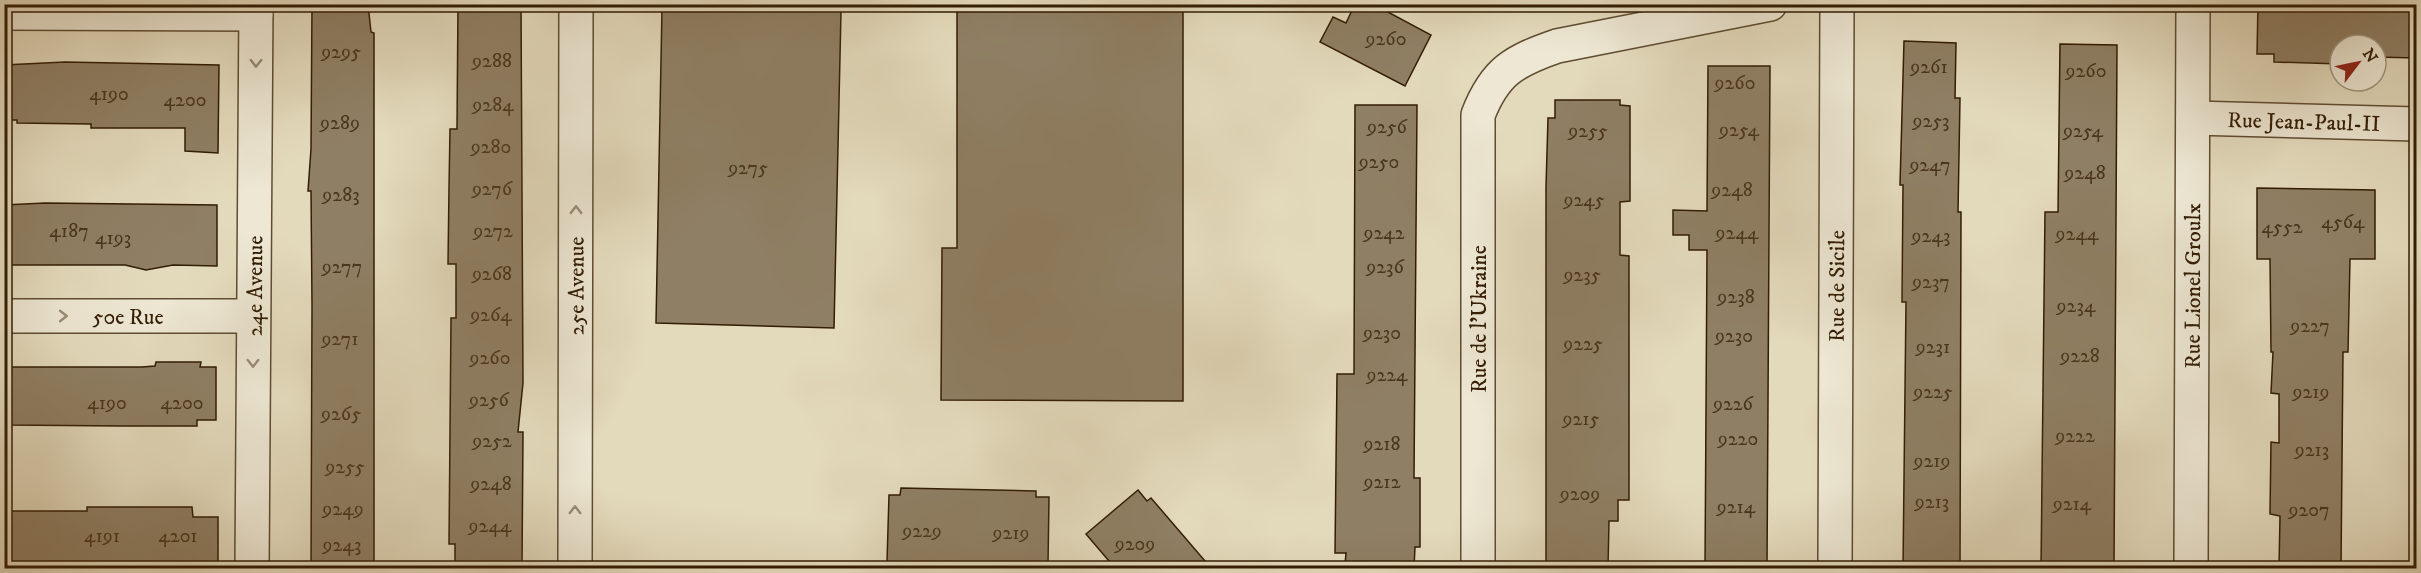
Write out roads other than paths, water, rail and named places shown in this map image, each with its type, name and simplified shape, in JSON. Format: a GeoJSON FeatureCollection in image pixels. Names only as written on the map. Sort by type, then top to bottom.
{"type":"FeatureCollection","features":[{"type":"Feature","properties":{"kind":"street","name":"25e Avenue"},"geometry":{"type":"LineString","coordinates":[[575,568],[576,4]]}},
{"type":"Feature","properties":{"kind":"street","name":"Rue de l'Ukraine"},"geometry":{"type":"LineString","coordinates":[[1478,568],[1479,115],[1488,91],[1499,74],[1527,57],[1557,46],[1770,4]]}},
{"type":"Feature","properties":{"kind":"street","name":"Rue de Sicile"},"geometry":{"type":"LineString","coordinates":[[1835,568],[1837,4]]}},
{"type":"Feature","properties":{"kind":"street","name":"Rue Lionel Groulx"},"geometry":{"type":"LineString","coordinates":[[2191,568],[2193,4]]}},
{"type":"Feature","properties":{"kind":"street"},"geometry":{"type":"LineString","coordinates":[[4,13],[256,9]]}},
{"type":"Feature","properties":{"kind":"street","name":"24e Avenue"},"geometry":{"type":"LineString","coordinates":[[252,568],[256,9]]}},
{"type":"Feature","properties":{"kind":"street","name":"Rue Jean-Paul-II"},"geometry":{"type":"LineString","coordinates":[[2193,118],[2416,124]]}},
{"type":"Feature","properties":{"kind":"street","name":"50e Rue"},"geometry":{"type":"LineString","coordinates":[[4,316],[253,316]]}}]}
